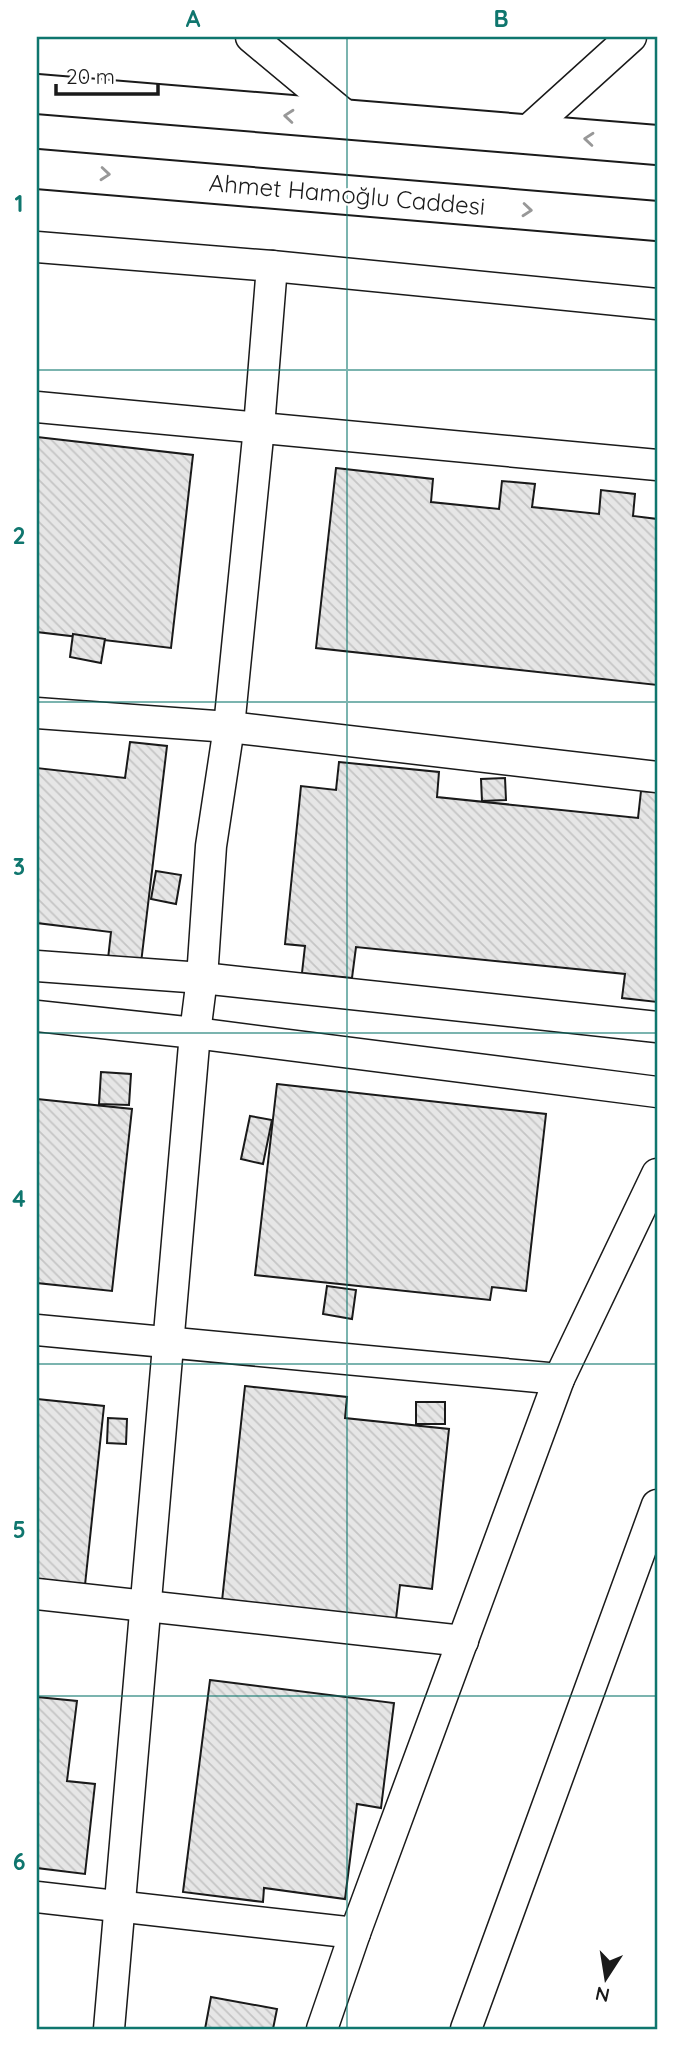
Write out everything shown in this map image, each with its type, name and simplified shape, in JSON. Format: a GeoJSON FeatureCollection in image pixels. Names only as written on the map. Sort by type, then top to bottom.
{"type":"FeatureCollection","features":[{"type":"Feature","properties":{"kind":"highway"},"geometry":{"type":"LineString","coordinates":[[37,94],[657,145]]}},
{"type":"Feature","properties":{"kind":"highway","name":"Ahmet Hamoğlu Caddesi"},"geometry":{"type":"LineString","coordinates":[[37,169],[657,221]]}},
{"type":"Feature","properties":{"kind":"street"},"geometry":{"type":"LineString","coordinates":[[251,37],[353,121]]}},
{"type":"Feature","properties":{"kind":"street"},"geometry":{"type":"LineString","coordinates":[[525,133],[631,37]]}},
{"type":"Feature","properties":{"kind":"street"},"geometry":{"type":"LineString","coordinates":[[37,247],[272,266],[657,304]]}},
{"type":"Feature","properties":{"kind":"street"},"geometry":{"type":"LineString","coordinates":[[109,2029],[195,1033],[202,978],[211,846],[229,727],[272,266]]}},
{"type":"Feature","properties":{"kind":"street"},"geometry":{"type":"LineString","coordinates":[[37,407],[657,465]]}},
{"type":"Feature","properties":{"kind":"street"},"geometry":{"type":"LineString","coordinates":[[37,713],[229,727],[657,777]]}},
{"type":"Feature","properties":{"kind":"street"},"geometry":{"type":"LineString","coordinates":[[37,966],[202,978],[657,1027]]}},
{"type":"Feature","properties":{"kind":"street"},"geometry":{"type":"LineString","coordinates":[[37,1016],[195,1033],[657,1092]]}},
{"type":"Feature","properties":{"kind":"street"},"geometry":{"type":"LineString","coordinates":[[322,2029],[559,1379],[657,1174]]}},
{"type":"Feature","properties":{"kind":"street"},"geometry":{"type":"LineString","coordinates":[[37,1330],[559,1379]]}},
{"type":"Feature","properties":{"kind":"street"},"geometry":{"type":"LineString","coordinates":[[466,2029],[657,1505]]}},
{"type":"Feature","properties":{"kind":"street"},"geometry":{"type":"LineString","coordinates":[[37,1594],[463,1641]]}},
{"type":"Feature","properties":{"kind":"street"},"geometry":{"type":"LineString","coordinates":[[37,1897],[355,1933]]}},
{"type":"Feature","properties":{"kind":"building"},"geometry":{"type":"Polygon","coordinates":[[[37,437],[193,455],[171,648],[37,632],[37,437]]]}},
{"type":"Feature","properties":{"kind":"building"},"geometry":{"type":"Polygon","coordinates":[[[336,468],[433,479],[431,502],[499,509],[502,481],[535,484],[532,507],[599,514],[601,490],[635,494],[633,516],[657,519],[657,685],[316,648],[336,468]]]}},
{"type":"Feature","properties":{"kind":"building"},"geometry":{"type":"Polygon","coordinates":[[[73,634],[105,639],[101,663],[70,657],[73,634]]]}},
{"type":"Feature","properties":{"kind":"building"},"geometry":{"type":"Polygon","coordinates":[[[130,742],[167,746],[141,963],[108,959],[111,932],[37,923],[37,768],[125,778],[130,742]]]}},
{"type":"Feature","properties":{"kind":"building"},"geometry":{"type":"Polygon","coordinates":[[[339,762],[439,772],[437,797],[638,818],[641,791],[657,792],[657,1002],[622,998],[625,974],[356,947],[352,978],[302,973],[305,946],[285,944],[301,786],[336,790],[339,762]]]}},
{"type":"Feature","properties":{"kind":"building"},"geometry":{"type":"Polygon","coordinates":[[[505,778],[506,800],[482,801],[481,779],[505,778]]]}},
{"type":"Feature","properties":{"kind":"building"},"geometry":{"type":"Polygon","coordinates":[[[156,871],[181,875],[176,904],[151,899],[156,871]]]}},
{"type":"Feature","properties":{"kind":"building"},"geometry":{"type":"Polygon","coordinates":[[[101,1072],[131,1074],[129,1105],[99,1104],[101,1072]]]}},
{"type":"Feature","properties":{"kind":"building"},"geometry":{"type":"Polygon","coordinates":[[[277,1084],[546,1114],[526,1291],[492,1287],[490,1300],[255,1275],[277,1084]]]}},
{"type":"Feature","properties":{"kind":"building"},"geometry":{"type":"Polygon","coordinates":[[[37,1099],[132,1109],[112,1291],[37,1283],[37,1099]]]}},
{"type":"Feature","properties":{"kind":"building"},"geometry":{"type":"Polygon","coordinates":[[[250,1116],[272,1120],[263,1164],[241,1159],[250,1116]]]}},
{"type":"Feature","properties":{"kind":"building"},"geometry":{"type":"Polygon","coordinates":[[[327,1286],[356,1290],[352,1319],[323,1314],[327,1286]]]}},
{"type":"Feature","properties":{"kind":"building"},"geometry":{"type":"Polygon","coordinates":[[[245,1386],[347,1397],[345,1418],[449,1429],[432,1589],[400,1585],[396,1619],[222,1601],[245,1386]]]}},
{"type":"Feature","properties":{"kind":"building"},"geometry":{"type":"Polygon","coordinates":[[[37,1399],[104,1406],[85,1585],[37,1580],[37,1399]]]}},
{"type":"Feature","properties":{"kind":"building"},"geometry":{"type":"Polygon","coordinates":[[[416,1402],[445,1402],[445,1424],[416,1424],[416,1402]]]}},
{"type":"Feature","properties":{"kind":"building"},"geometry":{"type":"Polygon","coordinates":[[[108,1418],[127,1419],[126,1444],[107,1443],[108,1418]]]}},
{"type":"Feature","properties":{"kind":"building"},"geometry":{"type":"Polygon","coordinates":[[[210,1680],[394,1703],[381,1808],[357,1804],[345,1899],[264,1888],[263,1902],[183,1892],[210,1680]]]}},
{"type":"Feature","properties":{"kind":"building"},"geometry":{"type":"Polygon","coordinates":[[[37,1697],[77,1701],[67,1781],[95,1784],[85,1874],[37,1868],[37,1697]]]}},
{"type":"Feature","properties":{"kind":"building"},"geometry":{"type":"Polygon","coordinates":[[[211,1997],[277,2009],[273,2029],[205,2029],[211,1997]]]}}]}
